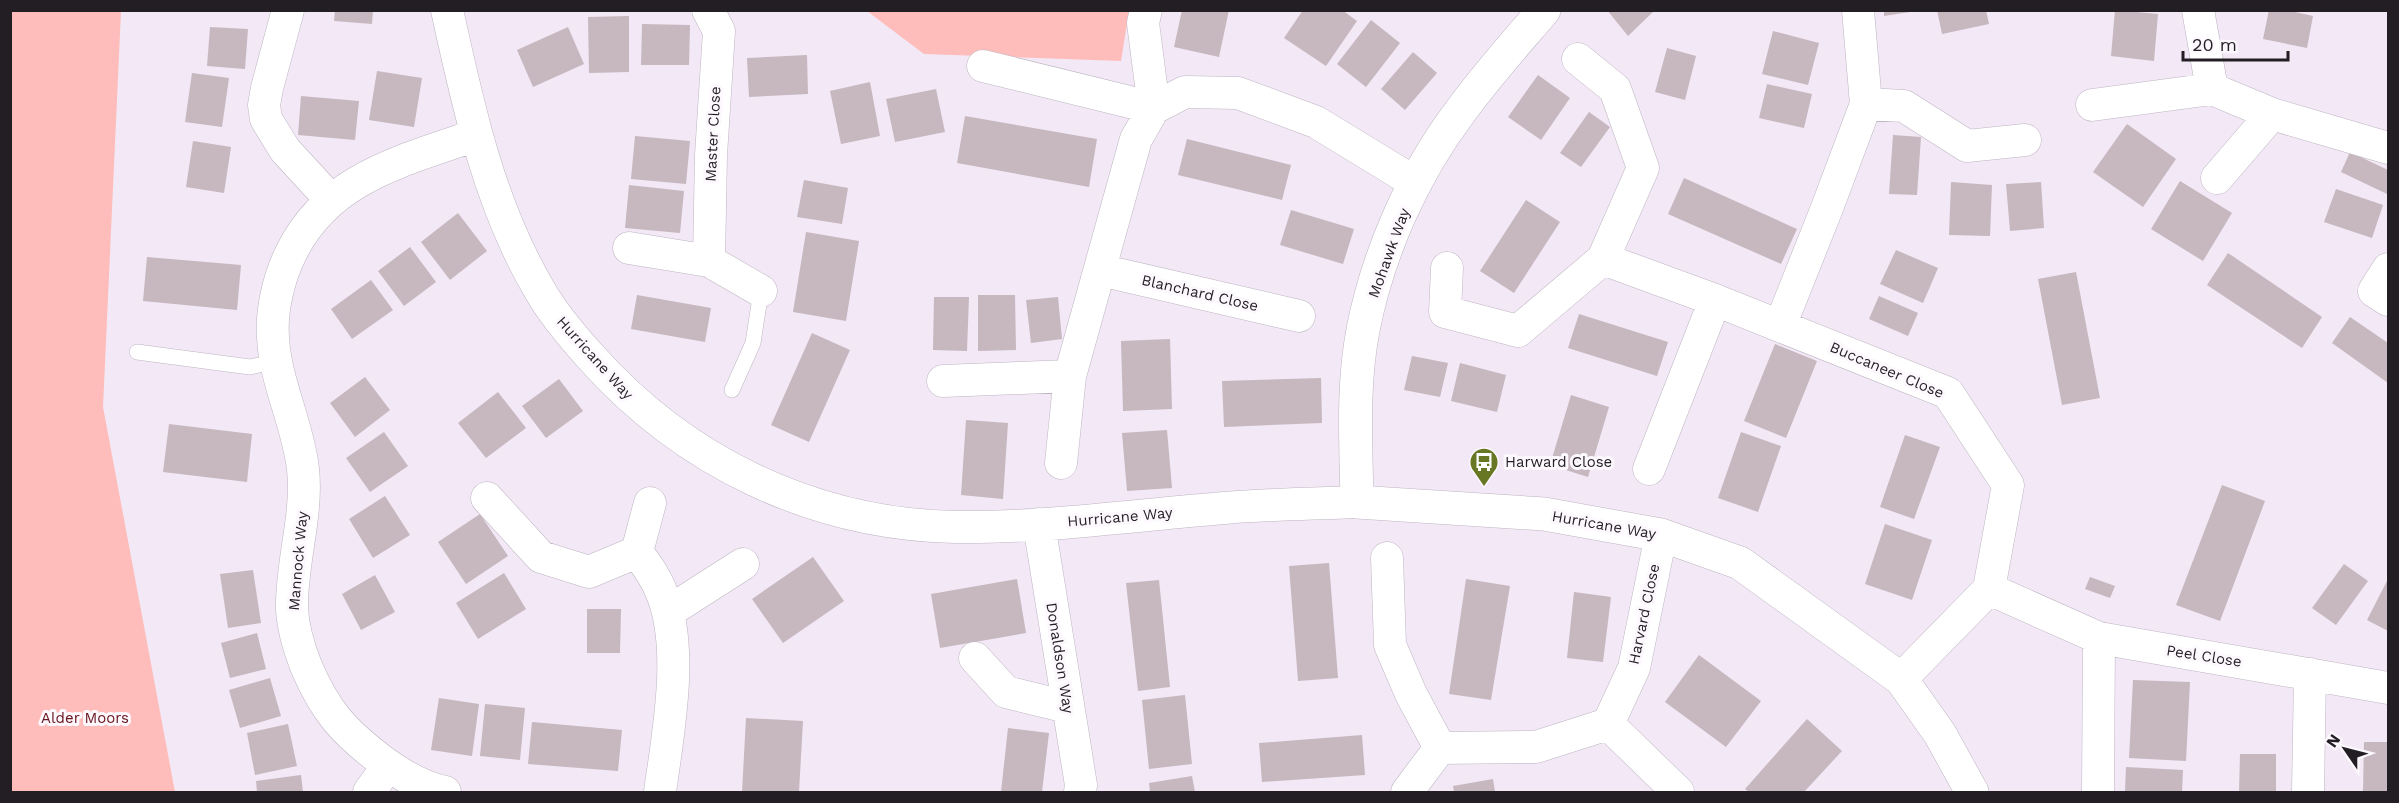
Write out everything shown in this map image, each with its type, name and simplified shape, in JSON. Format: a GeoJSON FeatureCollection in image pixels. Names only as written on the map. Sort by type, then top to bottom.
{"type":"FeatureCollection","features":[{"type":"Feature","properties":{"kind":"street"},"geometry":{"type":"LineString","coordinates":[[288,10],[267,88],[264,105],[266,119],[285,150],[331,200]]}},
{"type":"Feature","properties":{"kind":"street","name":"Hurricane Way"},"geometry":{"type":"LineString","coordinates":[[447,10],[476,135],[494,189],[525,263],[540,291],[564,327],[618,387],[641,408],[690,444],[745,477],[820,506],[870,519],[954,527],[1039,524],[1229,507],[1357,502],[1544,514],[1661,535],[1740,563],[1901,679],[1940,734],[1972,792]]}},
{"type":"Feature","properties":{"kind":"street","name":"Master Close"},"geometry":{"type":"LineString","coordinates":[[708,10],[719,31],[711,155],[709,261]]}},
{"type":"Feature","properties":{"kind":"street"},"geometry":{"type":"LineString","coordinates":[[1146,10],[1143,23],[1154,108]]}},
{"type":"Feature","properties":{"kind":"street","name":"Mohawk Way"},"geometry":{"type":"LineString","coordinates":[[1357,502],[1356,397],[1363,330],[1379,269],[1393,231],[1416,183],[1458,113],[1544,10]]}},
{"type":"Feature","properties":{"kind":"street"},"geometry":{"type":"LineString","coordinates":[[1780,326],[1866,104],[1858,10]]}},
{"type":"Feature","properties":{"kind":"street"},"geometry":{"type":"LineString","coordinates":[[2198,10],[2212,89]]}},
{"type":"Feature","properties":{"kind":"street"},"geometry":{"type":"LineString","coordinates":[[1447,268],[1445,312],[1518,331],[1603,259],[1643,168],[1615,89],[1578,59]]}},
{"type":"Feature","properties":{"kind":"street"},"geometry":{"type":"LineString","coordinates":[[983,66],[1154,108]]}},
{"type":"Feature","properties":{"kind":"street"},"geometry":{"type":"LineString","coordinates":[[2092,105],[2212,89],[2272,114],[2388,148]]}},
{"type":"Feature","properties":{"kind":"street"},"geometry":{"type":"LineString","coordinates":[[1061,463],[1070,376],[1136,139],[1154,108],[1185,92],[1238,93],[1316,122],[1416,183]]}},
{"type":"Feature","properties":{"kind":"street"},"geometry":{"type":"LineString","coordinates":[[1866,104],[1904,106],[1967,146],[2025,140]]}},
{"type":"Feature","properties":{"kind":"street"},"geometry":{"type":"LineString","coordinates":[[2217,178],[2272,114]]}},
{"type":"Feature","properties":{"kind":"street","name":"Mannock Way"},"geometry":{"type":"LineString","coordinates":[[445,792],[407,779],[359,744],[330,713],[319,697],[297,641],[292,609],[302,518],[303,470],[273,337],[274,318],[283,275],[291,253],[331,200],[348,187],[381,169],[476,135]]}},
{"type":"Feature","properties":{"kind":"street"},"geometry":{"type":"LineString","coordinates":[[629,248],[709,261],[761,291]]}},
{"type":"Feature","properties":{"kind":"street","name":"Buccaneer Close"},"geometry":{"type":"LineString","coordinates":[[1603,259],[1715,300],[1947,393],[2008,486],[1989,589]]}},
{"type":"Feature","properties":{"kind":"street"},"geometry":{"type":"LineString","coordinates":[[2388,268],[2374,291],[2388,300]]}},
{"type":"Feature","properties":{"kind":"street","name":"Blanchard Close"},"geometry":{"type":"LineString","coordinates":[[1100,270],[1299,316]]}},
{"type":"Feature","properties":{"kind":"street"},"geometry":{"type":"LineString","coordinates":[[1649,470],[1715,300]]}},
{"type":"Feature","properties":{"kind":"street"},"geometry":{"type":"LineString","coordinates":[[943,381],[1070,376]]}},
{"type":"Feature","properties":{"kind":"street"},"geometry":{"type":"LineString","coordinates":[[487,498],[541,556],[589,572],[637,552]]}},
{"type":"Feature","properties":{"kind":"street"},"geometry":{"type":"LineString","coordinates":[[637,552],[650,503]]}},
{"type":"Feature","properties":{"kind":"street","name":"Donaldson Way"},"geometry":{"type":"LineString","coordinates":[[1039,524],[1081,785],[1080,792]]}},
{"type":"Feature","properties":{"kind":"street","name":"Harvard Close"},"geometry":{"type":"LineString","coordinates":[[1608,724],[1634,668],[1661,535]]}},
{"type":"Feature","properties":{"kind":"street"},"geometry":{"type":"LineString","coordinates":[[637,552],[661,590],[672,630],[673,663],[660,792]]}},
{"type":"Feature","properties":{"kind":"street"},"geometry":{"type":"LineString","coordinates":[[1387,558],[1390,645],[1411,694],[1440,748]]}},
{"type":"Feature","properties":{"kind":"street"},"geometry":{"type":"LineString","coordinates":[[668,612],[743,564]]}},
{"type":"Feature","properties":{"kind":"street"},"geometry":{"type":"LineString","coordinates":[[1901,679],[1989,589]]}},
{"type":"Feature","properties":{"kind":"street","name":"Peel Close"},"geometry":{"type":"LineString","coordinates":[[1989,589],[2099,638],[2388,688]]}},
{"type":"Feature","properties":{"kind":"street"},"geometry":{"type":"LineString","coordinates":[[2098,792],[2099,638]]}},
{"type":"Feature","properties":{"kind":"street"},"geometry":{"type":"LineString","coordinates":[[975,658],[1006,692],[1067,707]]}},
{"type":"Feature","properties":{"kind":"street"},"geometry":{"type":"LineString","coordinates":[[2308,792],[2310,674]]}},
{"type":"Feature","properties":{"kind":"street"},"geometry":{"type":"LineString","coordinates":[[1440,748],[1536,747],[1608,724],[1678,792]]}},
{"type":"Feature","properties":{"kind":"street"},"geometry":{"type":"LineString","coordinates":[[1407,792],[1440,748]]}},
{"type":"Feature","properties":{"kind":"street"},"geometry":{"type":"LineString","coordinates":[[369,792],[388,766]]}},
{"type":"Feature","properties":{"kind":"lane"},"geometry":{"type":"LineString","coordinates":[[732,390],[753,343],[761,291]]}},
{"type":"Feature","properties":{"kind":"lane"},"geometry":{"type":"LineString","coordinates":[[137,352],[250,367],[277,361]]}},
{"type":"Feature","properties":{"kind":"green space","name":"Alder Moors"},"geometry":{"type":"Polygon","coordinates":[[[10,11],[121,11],[103,407],[175,792],[11,792],[10,11]]]}},
{"type":"Feature","properties":{"kind":"green space"},"geometry":{"type":"Polygon","coordinates":[[[867,11],[1129,11],[1121,61],[924,54],[867,11]]]}},
{"type":"Feature","properties":{"kind":"building"},"geometry":{"type":"Polygon","coordinates":[[[335,10],[373,10],[372,24],[334,21],[335,10]]]}},
{"type":"Feature","properties":{"kind":"building"},"geometry":{"type":"Polygon","coordinates":[[[1182,10],[1229,10],[1219,57],[1174,47],[1182,10]]]}},
{"type":"Feature","properties":{"kind":"building"},"geometry":{"type":"Polygon","coordinates":[[[1303,10],[1342,10],[1357,21],[1326,66],[1284,38],[1303,10]]]}},
{"type":"Feature","properties":{"kind":"building"},"geometry":{"type":"Polygon","coordinates":[[[1607,10],[1655,10],[1628,36],[1607,10]]]}},
{"type":"Feature","properties":{"kind":"building"},"geometry":{"type":"Polygon","coordinates":[[[1884,10],[1910,10],[1910,12],[1884,16],[1884,10]]]}},
{"type":"Feature","properties":{"kind":"building"},"geometry":{"type":"Polygon","coordinates":[[[1937,10],[1986,10],[1989,24],[1942,34],[1937,10]]]}},
{"type":"Feature","properties":{"kind":"building"},"geometry":{"type":"Polygon","coordinates":[[[2115,10],[2158,14],[2154,61],[2111,56],[2115,10]]]}},
{"type":"Feature","properties":{"kind":"building"},"geometry":{"type":"Polygon","coordinates":[[[2269,10],[2286,10],[2313,16],[2307,48],[2263,39],[2269,10]]]}},
{"type":"Feature","properties":{"kind":"building"},"geometry":{"type":"Polygon","coordinates":[[[629,16],[629,72],[589,73],[588,17],[629,16]]]}},
{"type":"Feature","properties":{"kind":"building"},"geometry":{"type":"Polygon","coordinates":[[[1371,20],[1400,43],[1366,87],[1337,64],[1371,20]]]}},
{"type":"Feature","properties":{"kind":"building"},"geometry":{"type":"Polygon","coordinates":[[[642,24],[690,25],[689,65],[641,65],[642,24]]]}},
{"type":"Feature","properties":{"kind":"building"},"geometry":{"type":"Polygon","coordinates":[[[210,27],[248,29],[245,69],[207,66],[210,27]]]}},
{"type":"Feature","properties":{"kind":"building"},"geometry":{"type":"Polygon","coordinates":[[[568,27],[584,64],[533,87],[517,50],[568,27]]]}},
{"type":"Feature","properties":{"kind":"building"},"geometry":{"type":"Polygon","coordinates":[[[1773,31],[1819,43],[1808,85],[1762,74],[1773,31]]]}},
{"type":"Feature","properties":{"kind":"building"},"geometry":{"type":"Polygon","coordinates":[[[1667,48],[1696,56],[1685,100],[1655,92],[1667,48]]]}},
{"type":"Feature","properties":{"kind":"building"},"geometry":{"type":"Polygon","coordinates":[[[1413,52],[1437,73],[1405,110],[1381,89],[1413,52]]]}},
{"type":"Feature","properties":{"kind":"building"},"geometry":{"type":"Polygon","coordinates":[[[807,55],[808,94],[749,97],[747,58],[807,55]]]}},
{"type":"Feature","properties":{"kind":"building"},"geometry":{"type":"Polygon","coordinates":[[[377,71],[422,78],[414,127],[369,120],[377,71]]]}},
{"type":"Feature","properties":{"kind":"building"},"geometry":{"type":"Polygon","coordinates":[[[192,73],[229,78],[222,127],[185,122],[192,73]]]}},
{"type":"Feature","properties":{"kind":"building"},"geometry":{"type":"Polygon","coordinates":[[[1538,75],[1570,98],[1541,140],[1508,117],[1538,75]]]}},
{"type":"Feature","properties":{"kind":"building"},"geometry":{"type":"Polygon","coordinates":[[[870,82],[880,136],[841,144],[830,91],[870,82]]]}},
{"type":"Feature","properties":{"kind":"building"},"geometry":{"type":"Polygon","coordinates":[[[1767,84],[1812,94],[1804,128],[1759,118],[1767,84]]]}},
{"type":"Feature","properties":{"kind":"building"},"geometry":{"type":"Polygon","coordinates":[[[936,89],[945,132],[895,142],[886,99],[936,89]]]}},
{"type":"Feature","properties":{"kind":"building"},"geometry":{"type":"Polygon","coordinates":[[[301,96],[359,101],[355,140],[298,135],[301,96]]]}},
{"type":"Feature","properties":{"kind":"building"},"geometry":{"type":"Polygon","coordinates":[[[1589,112],[1610,127],[1581,167],[1560,153],[1589,112]]]}},
{"type":"Feature","properties":{"kind":"building"},"geometry":{"type":"Polygon","coordinates":[[[965,116],[1097,139],[1089,187],[957,163],[965,116]]]}},
{"type":"Feature","properties":{"kind":"building"},"geometry":{"type":"Polygon","coordinates":[[[2127,124],[2176,159],[2143,207],[2093,172],[2127,124]]]}},
{"type":"Feature","properties":{"kind":"building"},"geometry":{"type":"Polygon","coordinates":[[[1893,135],[1921,137],[1917,195],[1889,194],[1893,135]]]}},
{"type":"Feature","properties":{"kind":"building"},"geometry":{"type":"Polygon","coordinates":[[[635,136],[690,141],[686,184],[631,179],[635,136]]]}},
{"type":"Feature","properties":{"kind":"building"},"geometry":{"type":"Polygon","coordinates":[[[1187,139],[1291,165],[1282,200],[1178,175],[1187,139]]]}},
{"type":"Feature","properties":{"kind":"building"},"geometry":{"type":"Polygon","coordinates":[[[193,141],[231,147],[224,193],[186,187],[193,141]]]}},
{"type":"Feature","properties":{"kind":"building"},"geometry":{"type":"Polygon","coordinates":[[[2350,152],[2388,170],[2387,194],[2341,172],[2350,152]]]}},
{"type":"Feature","properties":{"kind":"building"},"geometry":{"type":"Polygon","coordinates":[[[1684,178],[1797,229],[1781,264],[1668,214],[1684,178]]]}},
{"type":"Feature","properties":{"kind":"building"},"geometry":{"type":"Polygon","coordinates":[[[804,180],[848,188],[842,224],[797,217],[804,180]]]}},
{"type":"Feature","properties":{"kind":"building"},"geometry":{"type":"Polygon","coordinates":[[[2180,181],[2232,213],[2203,261],[2151,229],[2180,181]]]}},
{"type":"Feature","properties":{"kind":"building"},"geometry":{"type":"Polygon","coordinates":[[[1951,182],[1992,185],[1990,236],[1949,235],[1951,182]]]}},
{"type":"Feature","properties":{"kind":"building"},"geometry":{"type":"Polygon","coordinates":[[[2041,182],[2044,228],[2010,231],[2006,184],[2041,182]]]}},
{"type":"Feature","properties":{"kind":"building"},"geometry":{"type":"Polygon","coordinates":[[[629,185],[684,191],[680,233],[625,228],[629,185]]]}},
{"type":"Feature","properties":{"kind":"building"},"geometry":{"type":"Polygon","coordinates":[[[2336,189],[2383,205],[2372,238],[2324,222],[2336,189]]]}},
{"type":"Feature","properties":{"kind":"building"},"geometry":{"type":"Polygon","coordinates":[[[1526,200],[1560,222],[1514,293],[1480,271],[1526,200]]]}},
{"type":"Feature","properties":{"kind":"building"},"geometry":{"type":"Polygon","coordinates":[[[1291,210],[1354,229],[1343,264],[1280,245],[1291,210]]]}},
{"type":"Feature","properties":{"kind":"building"},"geometry":{"type":"Polygon","coordinates":[[[458,213],[487,251],[450,280],[421,242],[458,213]]]}},
{"type":"Feature","properties":{"kind":"building"},"geometry":{"type":"Polygon","coordinates":[[[806,232],[859,241],[846,321],[793,312],[806,232]]]}},
{"type":"Feature","properties":{"kind":"building"},"geometry":{"type":"Polygon","coordinates":[[[410,247],[436,282],[404,306],[378,271],[410,247]]]}},
{"type":"Feature","properties":{"kind":"building"},"geometry":{"type":"Polygon","coordinates":[[[1896,250],[1938,268],[1923,303],[1880,284],[1896,250]]]}},
{"type":"Feature","properties":{"kind":"building"},"geometry":{"type":"Polygon","coordinates":[[[2228,253],[2322,317],[2302,348],[2207,285],[2228,253]]]}},
{"type":"Feature","properties":{"kind":"building"},"geometry":{"type":"Polygon","coordinates":[[[147,257],[241,265],[237,310],[143,301],[147,257]]]}},
{"type":"Feature","properties":{"kind":"building"},"geometry":{"type":"Polygon","coordinates":[[[2076,272],[2100,398],[2062,405],[2038,279],[2076,272]]]}},
{"type":"Feature","properties":{"kind":"building"},"geometry":{"type":"Polygon","coordinates":[[[371,280],[393,310],[352,339],[331,309],[371,280]]]}},
{"type":"Feature","properties":{"kind":"building"},"geometry":{"type":"Polygon","coordinates":[[[637,295],[711,308],[705,342],[631,329],[637,295]]]}},
{"type":"Feature","properties":{"kind":"building"},"geometry":{"type":"Polygon","coordinates":[[[978,295],[1015,295],[1016,350],[978,351],[978,295]]]}},
{"type":"Feature","properties":{"kind":"building"},"geometry":{"type":"Polygon","coordinates":[[[1879,296],[1918,313],[1908,336],[1869,319],[1879,296]]]}},
{"type":"Feature","properties":{"kind":"building"},"geometry":{"type":"Polygon","coordinates":[[[934,297],[969,297],[967,351],[933,350],[934,297]]]}},
{"type":"Feature","properties":{"kind":"building"},"geometry":{"type":"Polygon","coordinates":[[[1058,297],[1062,339],[1031,343],[1026,300],[1058,297]]]}},
{"type":"Feature","properties":{"kind":"building"},"geometry":{"type":"Polygon","coordinates":[[[1579,314],[1668,342],[1657,376],[1568,348],[1579,314]]]}},
{"type":"Feature","properties":{"kind":"building"},"geometry":{"type":"Polygon","coordinates":[[[2350,317],[2388,343],[2388,383],[2332,343],[2350,317]]]}},
{"type":"Feature","properties":{"kind":"building"},"geometry":{"type":"Polygon","coordinates":[[[812,333],[850,350],[809,442],[771,425],[812,333]]]}},
{"type":"Feature","properties":{"kind":"building"},"geometry":{"type":"Polygon","coordinates":[[[1170,339],[1172,409],[1123,411],[1121,341],[1170,339]]]}},
{"type":"Feature","properties":{"kind":"building"},"geometry":{"type":"Polygon","coordinates":[[[1775,344],[1817,361],[1786,438],[1744,421],[1775,344]]]}},
{"type":"Feature","properties":{"kind":"building"},"geometry":{"type":"Polygon","coordinates":[[[1412,356],[1448,363],[1440,397],[1404,390],[1412,356]]]}},
{"type":"Feature","properties":{"kind":"building"},"geometry":{"type":"Polygon","coordinates":[[[1460,363],[1506,375],[1497,412],[1451,401],[1460,363]]]}},
{"type":"Feature","properties":{"kind":"building"},"geometry":{"type":"Polygon","coordinates":[[[365,377],[390,410],[355,437],[330,403],[365,377]]]}},
{"type":"Feature","properties":{"kind":"building"},"geometry":{"type":"Polygon","coordinates":[[[1321,378],[1322,423],[1224,427],[1222,381],[1321,378]]]}},
{"type":"Feature","properties":{"kind":"building"},"geometry":{"type":"Polygon","coordinates":[[[559,379],[583,411],[546,438],[522,406],[559,379]]]}},
{"type":"Feature","properties":{"kind":"building"},"geometry":{"type":"Polygon","coordinates":[[[498,392],[526,428],[486,458],[458,423],[498,392]]]}},
{"type":"Feature","properties":{"kind":"building"},"geometry":{"type":"Polygon","coordinates":[[[1571,395],[1609,407],[1588,477],[1550,465],[1571,395]]]}},
{"type":"Feature","properties":{"kind":"building"},"geometry":{"type":"Polygon","coordinates":[[[966,420],[1008,423],[1003,499],[961,495],[966,420]]]}},
{"type":"Feature","properties":{"kind":"building"},"geometry":{"type":"Polygon","coordinates":[[[169,424],[252,434],[247,482],[163,472],[169,424]]]}},
{"type":"Feature","properties":{"kind":"building"},"geometry":{"type":"Polygon","coordinates":[[[1167,430],[1172,488],[1127,491],[1122,433],[1167,430]]]}},
{"type":"Feature","properties":{"kind":"building"},"geometry":{"type":"Polygon","coordinates":[[[384,432],[408,466],[370,492],[346,458],[384,432]]]}},
{"type":"Feature","properties":{"kind":"building"},"geometry":{"type":"Polygon","coordinates":[[[1741,432],[1781,446],[1758,512],[1718,498],[1741,432]]]}},
{"type":"Feature","properties":{"kind":"building"},"geometry":{"type":"Polygon","coordinates":[[[1905,435],[1940,447],[1914,519],[1880,507],[1905,435]]]}},
{"type":"Feature","properties":{"kind":"building"},"geometry":{"type":"Polygon","coordinates":[[[2222,485],[2265,501],[2220,621],[2176,605],[2222,485]]]}},
{"type":"Feature","properties":{"kind":"building"},"geometry":{"type":"Polygon","coordinates":[[[385,496],[410,535],[373,558],[349,519],[385,496]]]}},
{"type":"Feature","properties":{"kind":"building"},"geometry":{"type":"Polygon","coordinates":[[[480,514],[508,556],[466,584],[438,542],[480,514]]]}},
{"type":"Feature","properties":{"kind":"building"},"geometry":{"type":"Polygon","coordinates":[[[1885,524],[1932,540],[1912,600],[1865,584],[1885,524]]]}},
{"type":"Feature","properties":{"kind":"building"},"geometry":{"type":"Polygon","coordinates":[[[813,557],[844,601],[783,643],[752,599],[813,557]]]}},
{"type":"Feature","properties":{"kind":"building"},"geometry":{"type":"Polygon","coordinates":[[[1329,563],[1338,678],[1298,681],[1289,566],[1329,563]]]}},
{"type":"Feature","properties":{"kind":"building"},"geometry":{"type":"Polygon","coordinates":[[[2344,564],[2368,581],[2336,625],[2312,608],[2344,564]]]}},
{"type":"Feature","properties":{"kind":"building"},"geometry":{"type":"Polygon","coordinates":[[[253,570],[261,623],[228,628],[220,574],[253,570]]]}},
{"type":"Feature","properties":{"kind":"building"},"geometry":{"type":"Polygon","coordinates":[[[504,573],[526,609],[478,639],[456,603],[504,573]]]}},
{"type":"Feature","properties":{"kind":"building"},"geometry":{"type":"Polygon","coordinates":[[[375,575],[395,612],[361,630],[342,594],[375,575]]]}},
{"type":"Feature","properties":{"kind":"building"},"geometry":{"type":"Polygon","coordinates":[[[2090,577],[2115,586],[2110,598],[2085,589],[2090,577]]]}},
{"type":"Feature","properties":{"kind":"building"},"geometry":{"type":"Polygon","coordinates":[[[1017,579],[1026,633],[940,648],[931,594],[1017,579]]]}},
{"type":"Feature","properties":{"kind":"building"},"geometry":{"type":"Polygon","coordinates":[[[1466,579],[1510,586],[1491,700],[1449,694],[1466,579]]]}},
{"type":"Feature","properties":{"kind":"building"},"geometry":{"type":"Polygon","coordinates":[[[2388,579],[2388,631],[2367,620],[2388,579]]]}},
{"type":"Feature","properties":{"kind":"building"},"geometry":{"type":"Polygon","coordinates":[[[1159,580],[1170,687],[1138,691],[1126,583],[1159,580]]]}},
{"type":"Feature","properties":{"kind":"building"},"geometry":{"type":"Polygon","coordinates":[[[1574,592],[1611,597],[1603,662],[1567,658],[1574,592]]]}},
{"type":"Feature","properties":{"kind":"building"},"geometry":{"type":"Polygon","coordinates":[[[587,609],[621,609],[620,653],[587,653],[587,609]]]}},
{"type":"Feature","properties":{"kind":"building"},"geometry":{"type":"Polygon","coordinates":[[[257,633],[266,669],[230,678],[221,643],[257,633]]]}},
{"type":"Feature","properties":{"kind":"building"},"geometry":{"type":"Polygon","coordinates":[[[1699,655],[1761,701],[1726,747],[1665,702],[1699,655]]]}},
{"type":"Feature","properties":{"kind":"building"},"geometry":{"type":"Polygon","coordinates":[[[270,678],[281,716],[240,728],[229,690],[270,678]]]}},
{"type":"Feature","properties":{"kind":"building"},"geometry":{"type":"Polygon","coordinates":[[[2133,680],[2190,682],[2186,761],[2129,758],[2133,680]]]}},
{"type":"Feature","properties":{"kind":"building"},"geometry":{"type":"Polygon","coordinates":[[[1185,695],[1192,764],[1149,769],[1142,700],[1185,695]]]}},
{"type":"Feature","properties":{"kind":"building"},"geometry":{"type":"Polygon","coordinates":[[[439,698],[479,704],[472,756],[431,750],[439,698]]]}},
{"type":"Feature","properties":{"kind":"building"},"geometry":{"type":"Polygon","coordinates":[[[485,704],[525,708],[520,760],[480,756],[485,704]]]}},
{"type":"Feature","properties":{"kind":"building"},"geometry":{"type":"Polygon","coordinates":[[[746,718],[803,721],[799,792],[742,792],[746,718]]]}},
{"type":"Feature","properties":{"kind":"building"},"geometry":{"type":"Polygon","coordinates":[[[1807,719],[1842,751],[1804,792],[1749,792],[1745,789],[1807,719]]]}},
{"type":"Feature","properties":{"kind":"building"},"geometry":{"type":"Polygon","coordinates":[[[532,722],[622,730],[618,771],[528,764],[532,722]]]}},
{"type":"Feature","properties":{"kind":"building"},"geometry":{"type":"Polygon","coordinates":[[[288,724],[297,766],[255,775],[247,733],[288,724]]]}},
{"type":"Feature","properties":{"kind":"building"},"geometry":{"type":"Polygon","coordinates":[[[1008,728],[1049,733],[1042,792],[1001,792],[1008,728]]]}},
{"type":"Feature","properties":{"kind":"building"},"geometry":{"type":"Polygon","coordinates":[[[1362,735],[1365,775],[1262,782],[1259,743],[1362,735]]]}},
{"type":"Feature","properties":{"kind":"building"},"geometry":{"type":"Polygon","coordinates":[[[2364,742],[2388,742],[2388,792],[2363,792],[2364,742]]]}},
{"type":"Feature","properties":{"kind":"building"},"geometry":{"type":"Polygon","coordinates":[[[2240,754],[2276,754],[2276,792],[2239,792],[2240,754]]]}},
{"type":"Feature","properties":{"kind":"building"},"geometry":{"type":"Polygon","coordinates":[[[2126,767],[2183,770],[2182,792],[2125,792],[2126,767]]]}},
{"type":"Feature","properties":{"kind":"building"},"geometry":{"type":"Polygon","coordinates":[[[301,775],[303,792],[257,792],[256,781],[301,775]]]}},
{"type":"Feature","properties":{"kind":"building"},"geometry":{"type":"Polygon","coordinates":[[[1192,776],[1195,792],[1150,792],[1149,783],[1192,776]]]}},
{"type":"Feature","properties":{"kind":"building"},"geometry":{"type":"Polygon","coordinates":[[[1493,779],[1495,792],[1454,792],[1453,786],[1493,779]]]}},
{"type":"Feature","properties":{"kind":"place","name":"Harward Close"},"geometry":{"type":"Point","coordinates":[1484,488]}}]}
